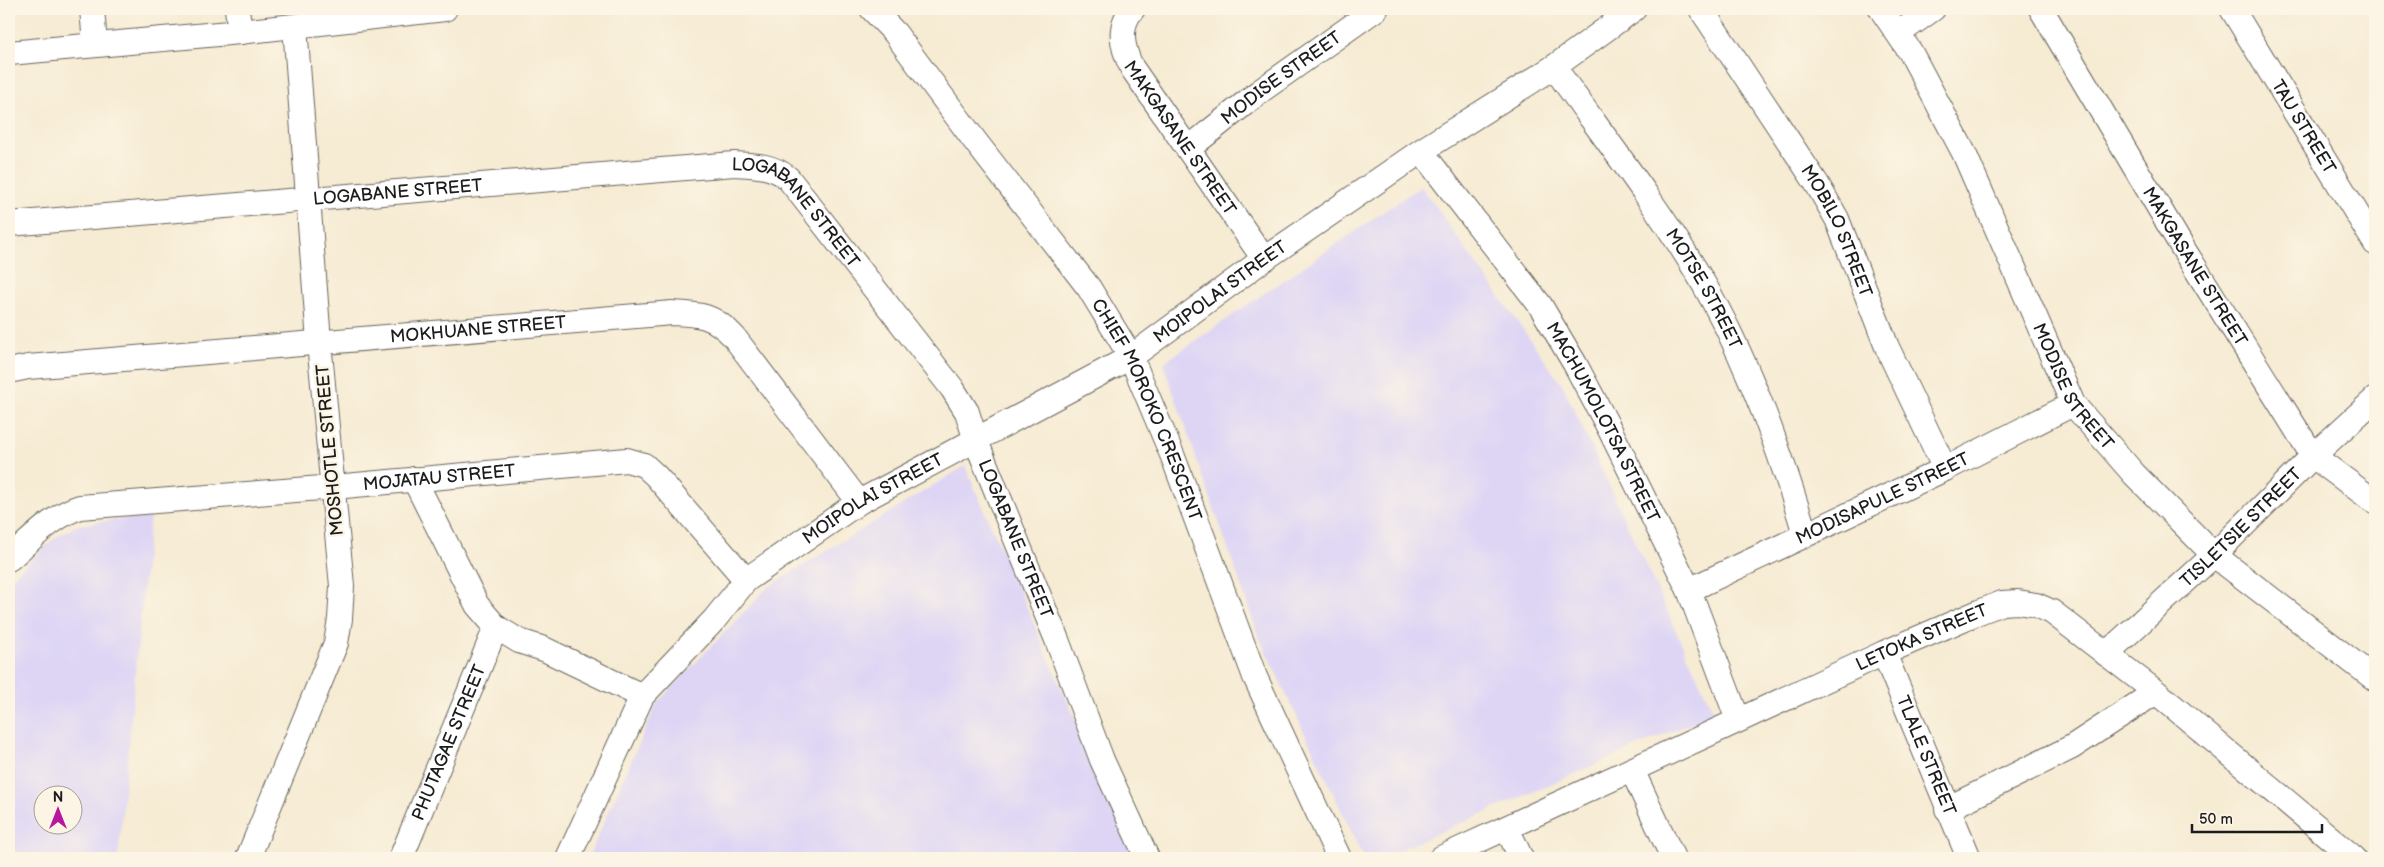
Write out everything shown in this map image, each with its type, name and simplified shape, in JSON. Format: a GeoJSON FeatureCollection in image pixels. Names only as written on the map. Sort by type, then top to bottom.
{"type":"FeatureCollection","features":[{"type":"Feature","properties":{"kind":"street"},"geometry":{"type":"LineString","coordinates":[[92,9],[95,44]]}},
{"type":"Feature","properties":{"kind":"street"},"geometry":{"type":"LineString","coordinates":[[9,53],[95,44],[239,20],[295,26],[445,9]]}},
{"type":"Feature","properties":{"kind":"street","name":"CHIEF MOROKO CRESCENT"},"geometry":{"type":"LineString","coordinates":[[872,9],[895,33],[975,141],[1089,288],[1131,357],[1173,457],[1255,677],[1339,858]]}},
{"type":"Feature","properties":{"kind":"street","name":"MAKGASANE STREET"},"geometry":{"type":"LineString","coordinates":[[1133,9],[1127,15],[1123,26],[1122,40],[1132,68],[1264,259]]}},
{"type":"Feature","properties":{"kind":"street","name":"MODISE STREET"},"geometry":{"type":"LineString","coordinates":[[1189,148],[1259,92],[1376,9]]}},
{"type":"Feature","properties":{"kind":"street","name":"MOIPOLAI STREET"},"geometry":{"type":"LineString","coordinates":[[568,858],[642,696],[714,620],[746,580],[859,502],[1131,357],[1264,259],[1420,151],[1554,67],[1634,9]]}},
{"type":"Feature","properties":{"kind":"street","name":"MOBILO STREET"},"geometry":{"type":"LineString","coordinates":[[1701,9],[1817,184],[1837,219],[1887,346],[1946,469]]}},
{"type":"Feature","properties":{"kind":"street","name":"MODISE STREET"},"geometry":{"type":"LineString","coordinates":[[1880,9],[1899,32],[1932,90],[1964,153],[2073,404],[2134,474],[2214,556],[2375,679]]}},
{"type":"Feature","properties":{"kind":"street"},"geometry":{"type":"LineString","coordinates":[[1899,32],[1933,9]]}},
{"type":"Feature","properties":{"kind":"street","name":"MAKGASANE STREET"},"geometry":{"type":"LineString","coordinates":[[2041,9],[2184,250],[2313,456],[2375,502]]}},
{"type":"Feature","properties":{"kind":"street","name":"TAU STREET"},"geometry":{"type":"LineString","coordinates":[[2232,9],[2375,243]]}},
{"type":"Feature","properties":{"kind":"street","name":"MOSHOTLE STREET"},"geometry":{"type":"LineString","coordinates":[[248,858],[336,644],[342,586],[319,342],[295,26]]}},
{"type":"Feature","properties":{"kind":"street"},"geometry":{"type":"LineString","coordinates":[[9,44],[44,50]]}},
{"type":"Feature","properties":{"kind":"street","name":"MOTSE STREET"},"geometry":{"type":"LineString","coordinates":[[1554,67],[1662,218],[1701,279],[1727,329],[1787,472],[1805,534]]}},
{"type":"Feature","properties":{"kind":"street","name":"MACHUMOLOTSA STREET"},"geometry":{"type":"LineString","coordinates":[[1420,151],[1540,305],[1610,430],[1689,590],[1738,720]]}},
{"type":"Feature","properties":{"kind":"street","name":"LOGABANE STREET"},"geometry":{"type":"LineString","coordinates":[[9,224],[734,164],[771,167],[788,178],[952,388],[968,412],[976,441],[1057,640],[1102,760],[1147,858]]}},
{"type":"Feature","properties":{"kind":"street","name":"MOKHUANE STREET"},"geometry":{"type":"LineString","coordinates":[[9,371],[28,367],[672,313],[709,317],[724,326],[739,343],[859,502]]}},
{"type":"Feature","properties":{"kind":"street","name":"TISLETSIE STREET"},"geometry":{"type":"LineString","coordinates":[[2106,654],[2214,556],[2313,456],[2375,399]]}},
{"type":"Feature","properties":{"kind":"street","name":"MODISAPULE STREET"},"geometry":{"type":"LineString","coordinates":[[1689,590],[1946,469],[2073,404]]}},
{"type":"Feature","properties":{"kind":"street","name":"MOJATAU STREET"},"geometry":{"type":"LineString","coordinates":[[9,560],[54,520],[66,512],[80,507],[334,487],[614,460],[635,461],[656,476],[746,580]]}},
{"type":"Feature","properties":{"kind":"street"},"geometry":{"type":"LineString","coordinates":[[414,479],[477,605],[496,627],[519,642],[544,649],[642,696]]}},
{"type":"Feature","properties":{"kind":"street","name":"LETOKA STREET"},"geometry":{"type":"LineString","coordinates":[[1441,858],[1884,653],[2002,603],[2018,602],[2036,605],[2052,612],[2156,692],[2352,858]]}},
{"type":"Feature","properties":{"kind":"street","name":"PHUTAGAE STREET"},"geometry":{"type":"LineString","coordinates":[[401,858],[496,627]]}},
{"type":"Feature","properties":{"kind":"street","name":"TLALE STREET"},"geometry":{"type":"LineString","coordinates":[[1884,653],[1969,858]]}},
{"type":"Feature","properties":{"kind":"street"},"geometry":{"type":"LineString","coordinates":[[1948,809],[2072,746],[2156,692]]}},
{"type":"Feature","properties":{"kind":"street"},"geometry":{"type":"LineString","coordinates":[[1632,770],[1673,858]]}},
{"type":"Feature","properties":{"kind":"street"},"geometry":{"type":"LineString","coordinates":[[1507,828],[1521,858]]}},
{"type":"Feature","properties":{"kind":"shaded area"},"geometry":{"type":"Polygon","coordinates":[[[1421,186],[1563,386],[1714,713],[1381,858],[1364,858],[1259,637],[1163,363],[1421,186]]]}},
{"type":"Feature","properties":{"kind":"shaded area"},"geometry":{"type":"Polygon","coordinates":[[[965,466],[1136,858],[588,858],[657,703],[768,587],[965,466]]]}},
{"type":"Feature","properties":{"kind":"shaded area"},"geometry":{"type":"Polygon","coordinates":[[[150,515],[118,858],[9,858],[9,580],[55,538],[78,525],[150,515]]]}}]}
